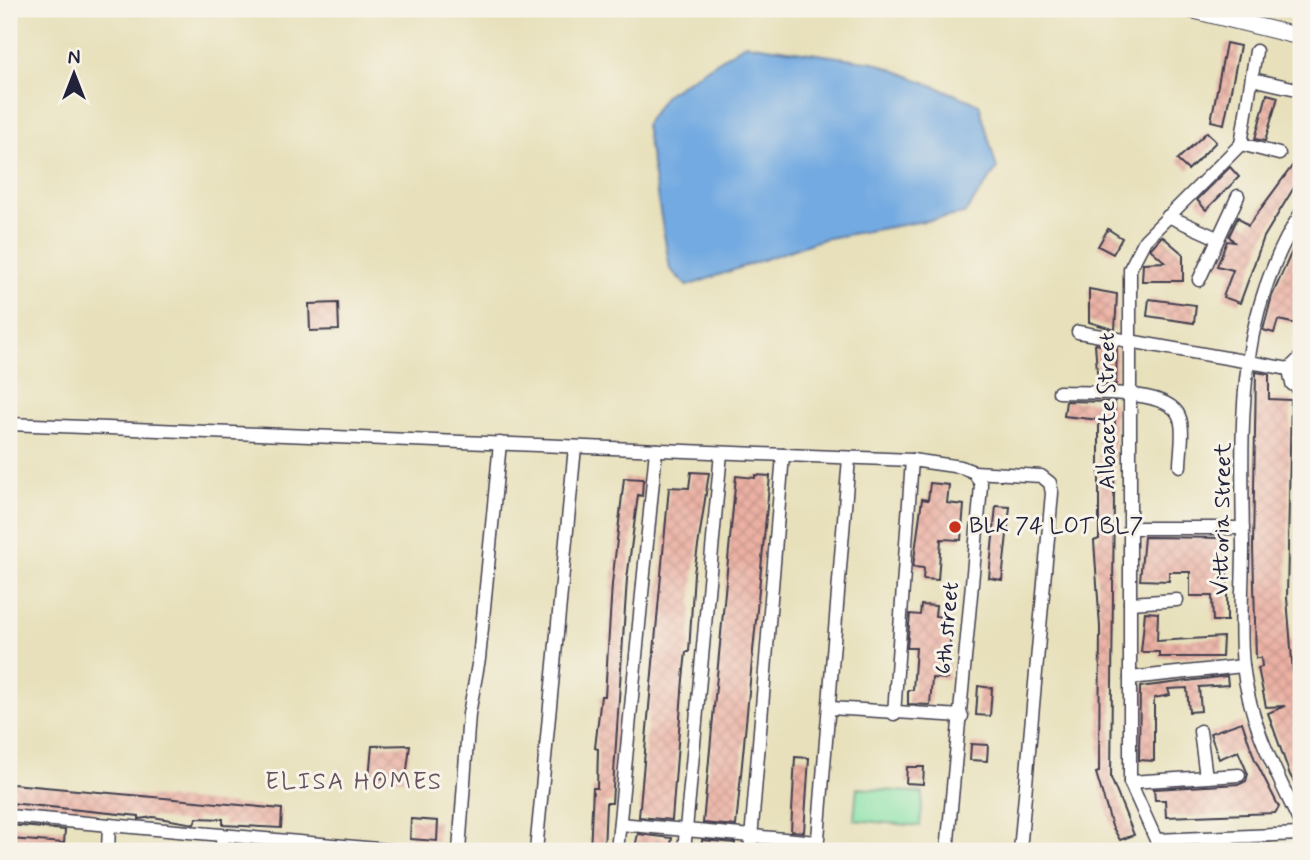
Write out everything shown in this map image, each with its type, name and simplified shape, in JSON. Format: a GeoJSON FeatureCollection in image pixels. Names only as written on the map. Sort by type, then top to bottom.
{"type":"FeatureCollection","features":[{"type":"Feature","properties":{"kind":"street"},"geometry":{"type":"LineString","coordinates":[[1188,9],[1301,37]]}},
{"type":"Feature","properties":{"kind":"street"},"geometry":{"type":"LineString","coordinates":[[1256,51],[1241,144],[1279,154]]}},
{"type":"Feature","properties":{"kind":"street"},"geometry":{"type":"LineString","coordinates":[[1252,79],[1301,90]]}},
{"type":"Feature","properties":{"kind":"street","name":"Albacete Street"},"geometry":{"type":"LineString","coordinates":[[1159,846],[1130,782],[1129,280],[1133,258],[1145,240],[1241,144]]}},
{"type":"Feature","properties":{"kind":"street"},"geometry":{"type":"LineString","coordinates":[[1199,280],[1238,196]]}},
{"type":"Feature","properties":{"kind":"street","name":"Vittoria Street"},"geometry":{"type":"LineString","coordinates":[[1301,213],[1272,266],[1256,313],[1246,360],[1242,528],[1243,666],[1260,739],[1301,825]]}},
{"type":"Feature","properties":{"kind":"street"},"geometry":{"type":"LineString","coordinates":[[1168,216],[1217,238]]}},
{"type":"Feature","properties":{"kind":"street"},"geometry":{"type":"LineString","coordinates":[[1078,332],[1289,369]]}},
{"type":"Feature","properties":{"kind":"street"},"geometry":{"type":"LineString","coordinates":[[1289,369],[1301,356]]}},
{"type":"Feature","properties":{"kind":"street"},"geometry":{"type":"LineString","coordinates":[[1289,369],[1292,384],[1301,390]]}},
{"type":"Feature","properties":{"kind":"street"},"geometry":{"type":"LineString","coordinates":[[1059,392],[1129,395],[1170,404],[1180,417],[1180,466]]}},
{"type":"Feature","properties":{"kind":"street"},"geometry":{"type":"LineString","coordinates":[[9,424],[912,460],[961,467],[974,472],[1041,475],[1050,483],[1052,493],[1020,851]]}},
{"type":"Feature","properties":{"kind":"street"},"geometry":{"type":"LineString","coordinates":[[459,851],[469,715],[479,659],[500,443]]}},
{"type":"Feature","properties":{"kind":"street"},"geometry":{"type":"LineString","coordinates":[[536,851],[575,447]]}},
{"type":"Feature","properties":{"kind":"street"},"geometry":{"type":"LineString","coordinates":[[618,851],[656,450]]}},
{"type":"Feature","properties":{"kind":"street"},"geometry":{"type":"LineString","coordinates":[[684,851],[721,453]]}},
{"type":"Feature","properties":{"kind":"street"},"geometry":{"type":"LineString","coordinates":[[750,851],[783,455]]}},
{"type":"Feature","properties":{"kind":"street"},"geometry":{"type":"LineString","coordinates":[[620,824],[751,836],[817,847],[849,458]]}},
{"type":"Feature","properties":{"kind":"street"},"geometry":{"type":"LineString","coordinates":[[894,714],[912,460]]}},
{"type":"Feature","properties":{"kind":"street","name":"6th street"},"geometry":{"type":"LineString","coordinates":[[947,851],[962,716],[981,484],[974,472]]}},
{"type":"Feature","properties":{"kind":"street"},"geometry":{"type":"LineString","coordinates":[[1130,528],[1242,528]]}},
{"type":"Feature","properties":{"kind":"street"},"geometry":{"type":"LineString","coordinates":[[1130,603],[1177,600]]}},
{"type":"Feature","properties":{"kind":"street"},"geometry":{"type":"LineString","coordinates":[[1130,678],[1243,666]]}},
{"type":"Feature","properties":{"kind":"street"},"geometry":{"type":"LineString","coordinates":[[830,708],[894,714],[962,716]]}},
{"type":"Feature","properties":{"kind":"street"},"geometry":{"type":"LineString","coordinates":[[1200,731],[1206,777]]}},
{"type":"Feature","properties":{"kind":"street"},"geometry":{"type":"LineString","coordinates":[[1130,782],[1240,775]]}},
{"type":"Feature","properties":{"kind":"street"},"geometry":{"type":"LineString","coordinates":[[9,816],[400,851]]}},
{"type":"Feature","properties":{"kind":"street"},"geometry":{"type":"LineString","coordinates":[[108,851],[109,825]]}},
{"type":"Feature","properties":{"kind":"street"},"geometry":{"type":"LineString","coordinates":[[1159,846],[1301,834]]}},
{"type":"Feature","properties":{"kind":"street"},"geometry":{"type":"LineString","coordinates":[[221,851],[223,836]]}},
{"type":"Feature","properties":{"kind":"green space"},"geometry":{"type":"Polygon","coordinates":[[[857,788],[923,793],[920,826],[854,820],[857,788]]]}},
{"type":"Feature","properties":{"kind":"water"},"geometry":{"type":"Polygon","coordinates":[[[745,44],[874,62],[979,104],[997,169],[964,214],[823,239],[687,286],[670,269],[645,125],[665,95],[745,44]]]}},
{"type":"Feature","properties":{"kind":"building"},"geometry":{"type":"Polygon","coordinates":[[[1226,43],[1240,46],[1224,124],[1211,121],[1226,43]]]}},
{"type":"Feature","properties":{"kind":"building"},"geometry":{"type":"Polygon","coordinates":[[[1267,94],[1278,97],[1265,141],[1255,139],[1267,94]]]}},
{"type":"Feature","properties":{"kind":"building"},"geometry":{"type":"Polygon","coordinates":[[[1207,132],[1216,142],[1188,170],[1177,160],[1207,132]]]}},
{"type":"Feature","properties":{"kind":"building"},"geometry":{"type":"Polygon","coordinates":[[[1301,154],[1301,176],[1264,237],[1240,303],[1223,297],[1233,270],[1217,266],[1227,241],[1234,242],[1229,236],[1238,217],[1248,226],[1301,154]]]}},
{"type":"Feature","properties":{"kind":"building"},"geometry":{"type":"Polygon","coordinates":[[[1230,167],[1239,177],[1206,210],[1197,200],[1230,167]]]}},
{"type":"Feature","properties":{"kind":"building"},"geometry":{"type":"Polygon","coordinates":[[[1108,229],[1122,238],[1113,254],[1098,246],[1108,229]]]}},
{"type":"Feature","properties":{"kind":"building"},"geometry":{"type":"Polygon","coordinates":[[[1301,231],[1301,313],[1297,324],[1278,320],[1274,333],[1263,330],[1272,296],[1301,231]]]}},
{"type":"Feature","properties":{"kind":"building"},"geometry":{"type":"Polygon","coordinates":[[[1162,236],[1183,254],[1183,281],[1142,281],[1143,263],[1165,262],[1150,249],[1162,236]]]}},
{"type":"Feature","properties":{"kind":"building"},"geometry":{"type":"Polygon","coordinates":[[[1089,289],[1117,294],[1115,330],[1089,322],[1089,289]]]}},
{"type":"Feature","properties":{"kind":"building"},"geometry":{"type":"Polygon","coordinates":[[[1149,299],[1196,305],[1194,323],[1147,316],[1149,299]]]}},
{"type":"Feature","properties":{"kind":"building"},"geometry":{"type":"Polygon","coordinates":[[[338,303],[339,330],[310,331],[309,304],[338,303]]]}},
{"type":"Feature","properties":{"kind":"building"},"geometry":{"type":"Polygon","coordinates":[[[1095,344],[1117,348],[1116,384],[1098,384],[1095,344]]]}},
{"type":"Feature","properties":{"kind":"building"},"geometry":{"type":"Polygon","coordinates":[[[1256,372],[1269,374],[1269,399],[1291,400],[1287,598],[1293,673],[1301,704],[1301,793],[1290,775],[1268,713],[1285,706],[1266,707],[1258,668],[1262,667],[1261,658],[1256,658],[1253,548],[1256,372]]]}},
{"type":"Feature","properties":{"kind":"building"},"geometry":{"type":"Polygon","coordinates":[[[1066,401],[1115,402],[1111,778],[1134,835],[1120,840],[1112,826],[1096,773],[1099,772],[1100,627],[1094,541],[1099,539],[1099,420],[1064,416],[1066,401]]]}},
{"type":"Feature","properties":{"kind":"building"},"geometry":{"type":"Polygon","coordinates":[[[691,472],[709,473],[694,573],[672,820],[639,817],[669,487],[689,488],[691,472]]]}},
{"type":"Feature","properties":{"kind":"building"},"geometry":{"type":"Polygon","coordinates":[[[755,475],[770,476],[736,826],[703,823],[736,476],[755,478],[755,475]]]}},
{"type":"Feature","properties":{"kind":"building"},"geometry":{"type":"Polygon","coordinates":[[[624,478],[643,479],[642,496],[638,495],[627,579],[612,803],[606,803],[604,851],[590,851],[593,788],[597,788],[598,749],[595,748],[601,696],[605,696],[612,584],[624,478]]]}},
{"type":"Feature","properties":{"kind":"building"},"geometry":{"type":"Polygon","coordinates":[[[930,483],[949,485],[947,503],[964,505],[961,540],[941,539],[938,580],[923,579],[924,568],[913,567],[922,499],[928,500],[930,483]]]}},
{"type":"Feature","properties":{"kind":"building"},"geometry":{"type":"Polygon","coordinates":[[[996,506],[1010,507],[1002,580],[989,578],[996,506]]]}},
{"type":"Feature","properties":{"kind":"building"},"geometry":{"type":"Polygon","coordinates":[[[1144,537],[1227,538],[1227,621],[1213,621],[1212,596],[1190,596],[1190,572],[1169,572],[1169,581],[1140,580],[1144,537]]]}},
{"type":"Feature","properties":{"kind":"building"},"geometry":{"type":"Polygon","coordinates":[[[921,605],[936,606],[935,616],[951,618],[948,679],[932,678],[930,705],[908,704],[908,690],[913,690],[916,648],[907,648],[910,614],[920,615],[921,605]]]}},
{"type":"Feature","properties":{"kind":"building"},"geometry":{"type":"Polygon","coordinates":[[[1145,612],[1158,613],[1157,641],[1223,637],[1222,657],[1159,657],[1159,652],[1141,652],[1145,612]]]}},
{"type":"Feature","properties":{"kind":"building"},"geometry":{"type":"Polygon","coordinates":[[[1227,676],[1228,685],[1199,687],[1201,711],[1189,712],[1187,688],[1168,689],[1170,695],[1154,698],[1154,761],[1139,760],[1140,687],[1227,676]]]}},
{"type":"Feature","properties":{"kind":"building"},"geometry":{"type":"Polygon","coordinates":[[[978,686],[992,688],[990,716],[976,715],[978,686]]]}},
{"type":"Feature","properties":{"kind":"building"},"geometry":{"type":"Polygon","coordinates":[[[1242,722],[1255,760],[1279,807],[1275,813],[1166,817],[1165,800],[1155,800],[1154,789],[1240,784],[1246,781],[1248,774],[1238,751],[1219,759],[1210,733],[1242,722]]]}},
{"type":"Feature","properties":{"kind":"building"},"geometry":{"type":"Polygon","coordinates":[[[971,744],[988,745],[987,761],[970,760],[971,744]]]}},
{"type":"Feature","properties":{"kind":"building"},"geometry":{"type":"Polygon","coordinates":[[[410,745],[406,779],[369,778],[372,746],[410,745]]]}},
{"type":"Feature","properties":{"kind":"building"},"geometry":{"type":"Polygon","coordinates":[[[795,757],[809,758],[804,832],[791,831],[795,757]]]}},
{"type":"Feature","properties":{"kind":"building"},"geometry":{"type":"Polygon","coordinates":[[[907,767],[924,767],[923,784],[906,783],[907,767]]]}},
{"type":"Feature","properties":{"kind":"building"},"geometry":{"type":"Polygon","coordinates":[[[12,784],[282,809],[281,828],[223,825],[223,819],[197,818],[194,824],[153,817],[139,819],[139,816],[10,803],[12,784]]]}},
{"type":"Feature","properties":{"kind":"building"},"geometry":{"type":"Polygon","coordinates":[[[411,819],[438,821],[437,841],[410,839],[411,819]]]}},
{"type":"Feature","properties":{"kind":"building"},"geometry":{"type":"Polygon","coordinates":[[[10,825],[65,830],[64,843],[10,839],[10,825]]]}},
{"type":"Feature","properties":{"kind":"building"},"geometry":{"type":"Polygon","coordinates":[[[638,834],[672,838],[670,851],[634,851],[638,834]]]}},
{"type":"Feature","properties":{"kind":"building"},"geometry":{"type":"Polygon","coordinates":[[[702,840],[735,843],[734,851],[701,851],[702,840]]]}},
{"type":"Feature","properties":{"kind":"place","name":"BLK 74 LOT BL7"},"geometry":{"type":"Point","coordinates":[955,527]}},
{"type":"Feature","properties":{"kind":"district","name":"ELISA HOMES"},"geometry":{"type":"Point","coordinates":[354,782]}}]}
